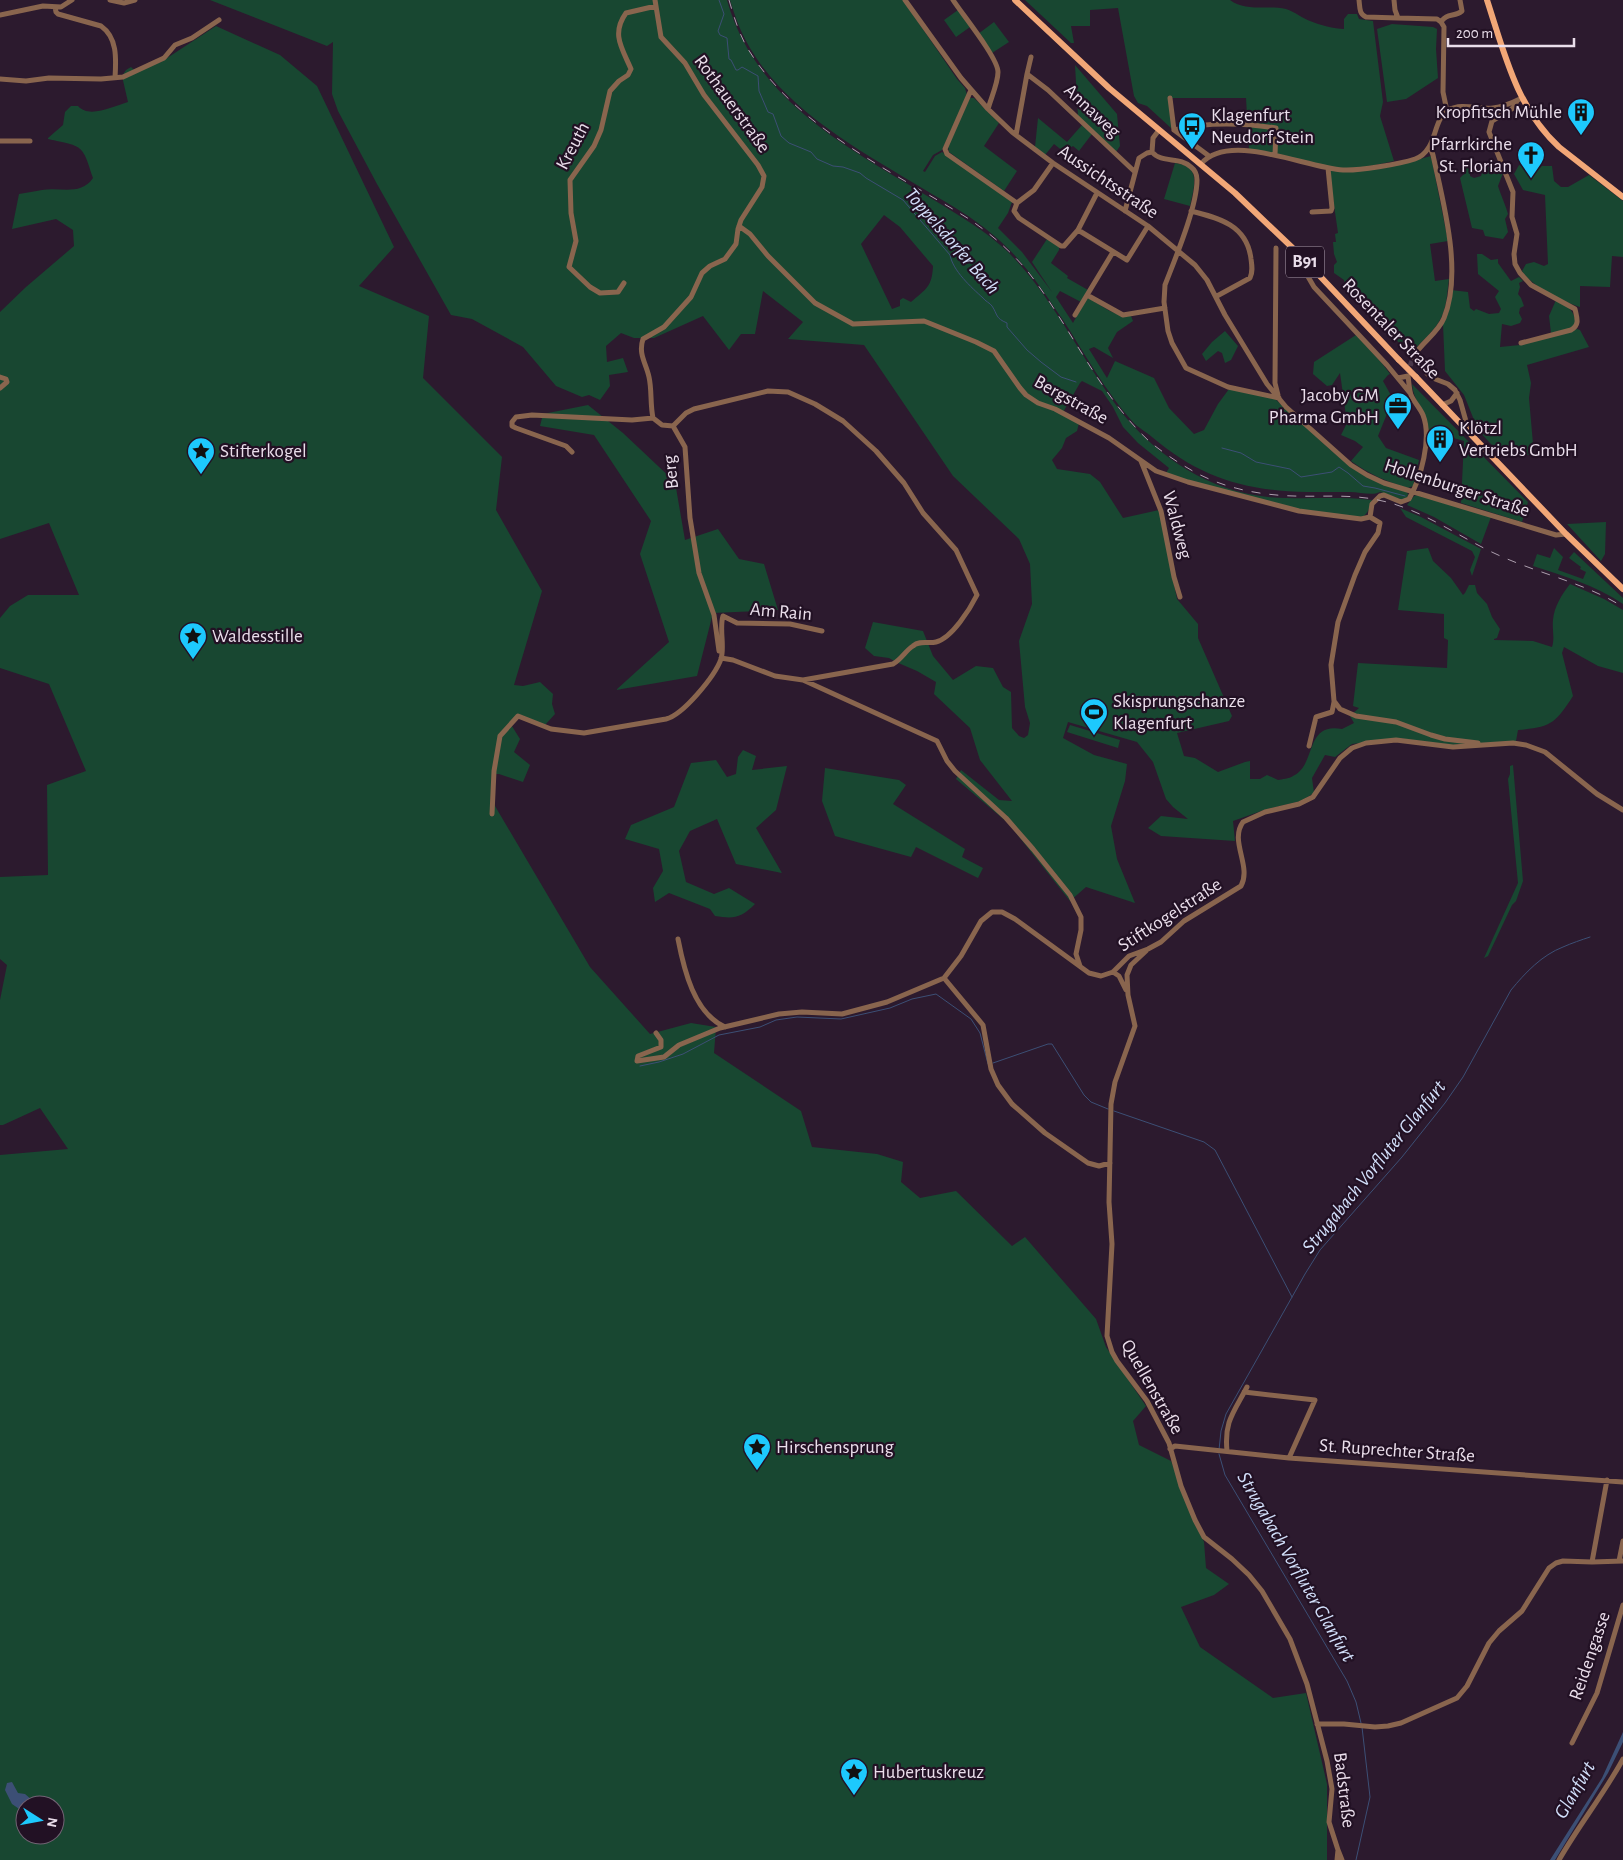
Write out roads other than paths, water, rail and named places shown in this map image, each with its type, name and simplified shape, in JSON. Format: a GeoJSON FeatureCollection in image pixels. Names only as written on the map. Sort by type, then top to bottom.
{"type":"FeatureCollection","features":[{"type":"Feature","properties":{"kind":"main road","name":"Rosentaler Straße"},"geometry":{"type":"LineString","coordinates":[[1015,0],[1096,76],[1235,193],[1275,231],[1566,534],[1623,588]]}},
{"type":"Feature","properties":{"kind":"main road"},"geometry":{"type":"LineString","coordinates":[[1487,0],[1520,100],[1550,138],[1623,197]]}},
{"type":"Feature","properties":{"kind":"street"},"geometry":{"type":"LineString","coordinates":[[0,15],[39,7],[65,6],[72,0]]}},
{"type":"Feature","properties":{"kind":"street"},"geometry":{"type":"LineString","coordinates":[[110,0],[124,3],[134,0]]}},
{"type":"Feature","properties":{"kind":"street","name":"Rothauerstraße"},"geometry":{"type":"LineString","coordinates":[[655,0],[661,37],[685,63],[704,95],[758,165],[764,176],[762,187],[748,207],[739,226]]}},
{"type":"Feature","properties":{"kind":"street","name":"Aussichtsstraße"},"geometry":{"type":"LineString","coordinates":[[905,0],[971,90],[1016,135],[1053,163],[1148,226],[1201,271],[1217,296],[1225,316],[1243,346],[1267,384],[1279,398]]}},
{"type":"Feature","properties":{"kind":"street"},"geometry":{"type":"LineString","coordinates":[[953,0],[998,67],[998,74],[988,109]]}},
{"type":"Feature","properties":{"kind":"street"},"geometry":{"type":"LineString","coordinates":[[1359,0],[1360,12],[1366,17],[1437,20],[1441,22],[1444,27],[1444,92],[1447,111]]}},
{"type":"Feature","properties":{"kind":"street"},"geometry":{"type":"LineString","coordinates":[[1394,0],[1398,18]]}},
{"type":"Feature","properties":{"kind":"street"},"geometry":{"type":"LineString","coordinates":[[1441,22],[1446,16],[1459,14],[1462,11],[1460,0]]}},
{"type":"Feature","properties":{"kind":"street","name":"Kreuth"},"geometry":{"type":"LineString","coordinates":[[624,283],[618,292],[600,293],[590,287],[569,267],[576,241],[571,213],[570,180],[594,146],[601,130],[610,91],[620,80],[628,75],[631,68],[618,38],[619,27],[623,18],[626,13],[656,6]]}},
{"type":"Feature","properties":{"kind":"street"},"geometry":{"type":"LineString","coordinates":[[55,7],[58,14],[101,26],[106,30],[116,52],[115,78]]}},
{"type":"Feature","properties":{"kind":"street"},"geometry":{"type":"LineString","coordinates":[[0,79],[26,82],[49,78],[115,78],[132,74],[164,58],[175,44],[192,38],[219,20]]}},
{"type":"Feature","properties":{"kind":"street"},"geometry":{"type":"LineString","coordinates":[[1016,135],[1031,57]]}},
{"type":"Feature","properties":{"kind":"street","name":"Annaweg"},"geometry":{"type":"LineString","coordinates":[[1027,74],[1048,90],[1135,172]]}},
{"type":"Feature","properties":{"kind":"street"},"geometry":{"type":"LineString","coordinates":[[971,90],[945,150],[947,154],[1017,203]]}},
{"type":"Feature","properties":{"kind":"street"},"geometry":{"type":"LineString","coordinates":[[1170,98],[1174,130],[1209,156]]}},
{"type":"Feature","properties":{"kind":"street"},"geometry":{"type":"LineString","coordinates":[[1201,164],[1209,156],[1236,150],[1275,155],[1328,168],[1353,170],[1411,160],[1421,156],[1430,147],[1440,121],[1447,111],[1466,106],[1495,108],[1520,100]]}},
{"type":"Feature","properties":{"kind":"street"},"geometry":{"type":"LineString","coordinates":[[1520,100],[1513,108],[1492,121],[1489,132],[1512,186],[1512,217],[1517,234],[1514,254],[1515,264],[1531,285],[1575,309],[1578,322],[1575,328],[1571,330],[1521,344]]}},
{"type":"Feature","properties":{"kind":"street"},"geometry":{"type":"LineString","coordinates":[[1174,130],[1184,127],[1247,124],[1276,128],[1275,155]]}},
{"type":"Feature","properties":{"kind":"street"},"geometry":{"type":"LineString","coordinates":[[1152,152],[1154,138],[1159,130]]}},
{"type":"Feature","properties":{"kind":"street"},"geometry":{"type":"LineString","coordinates":[[0,141],[30,142]]}},
{"type":"Feature","properties":{"kind":"street"},"geometry":{"type":"LineString","coordinates":[[1430,147],[1448,225],[1452,252],[1452,275],[1444,318],[1436,331],[1419,347],[1413,356],[1430,376],[1448,384],[1457,393],[1469,432]]}},
{"type":"Feature","properties":{"kind":"street"},"geometry":{"type":"LineString","coordinates":[[1125,211],[1135,172],[1142,156],[1152,152]]}},
{"type":"Feature","properties":{"kind":"street"},"geometry":{"type":"LineString","coordinates":[[1152,152],[1159,158],[1181,162],[1193,169],[1197,181],[1191,211],[1165,285],[1164,294],[1168,331],[1172,343],[1184,365],[1190,371],[1228,387],[1279,398],[1275,383],[1276,248]]}},
{"type":"Feature","properties":{"kind":"street"},"geometry":{"type":"LineString","coordinates":[[1053,163],[1034,190],[1017,203],[1014,208],[1015,214],[1061,246],[1069,242],[1078,230],[1097,193]]}},
{"type":"Feature","properties":{"kind":"street"},"geometry":{"type":"LineString","coordinates":[[1312,212],[1331,211],[1328,168]]}},
{"type":"Feature","properties":{"kind":"street"},"geometry":{"type":"LineString","coordinates":[[1191,211],[1220,218],[1234,226],[1245,238],[1249,249],[1253,270],[1250,278],[1217,296]]}},
{"type":"Feature","properties":{"kind":"street"},"geometry":{"type":"LineString","coordinates":[[739,226],[736,244],[725,259],[710,266],[702,273],[691,296],[664,327],[643,339],[640,347],[641,358],[649,378],[654,418],[662,425],[672,426],[686,413],[694,409],[768,391],[788,392],[814,404],[843,421],[876,451],[904,483],[923,513],[956,550],[977,595],[966,615],[945,637],[936,642],[918,643],[901,660],[893,664],[803,680]]}},
{"type":"Feature","properties":{"kind":"street","name":"Bergstraße"},"geometry":{"type":"LineString","coordinates":[[739,226],[750,234],[768,256],[815,303],[853,324],[924,321],[976,342],[994,351],[1020,388],[1032,399],[1094,430],[1156,470],[1188,482],[1281,506],[1330,516],[1361,519],[1370,517]]}},
{"type":"Feature","properties":{"kind":"street"},"geometry":{"type":"LineString","coordinates":[[1078,230],[1127,260],[1148,226]]}},
{"type":"Feature","properties":{"kind":"street"},"geometry":{"type":"LineString","coordinates":[[1075,315],[1113,252]]}},
{"type":"Feature","properties":{"kind":"street"},"geometry":{"type":"LineString","coordinates":[[1303,268],[1314,287],[1398,378],[1410,394],[1423,414],[1427,438],[1423,461],[1409,499],[1404,502],[1384,496],[1376,498],[1372,504],[1370,517],[1380,523],[1380,529],[1365,552],[1338,622],[1330,664],[1334,701],[1332,712]]}},
{"type":"Feature","properties":{"kind":"street"},"geometry":{"type":"LineString","coordinates":[[1087,295],[1123,315],[1165,308]]}},
{"type":"Feature","properties":{"kind":"street"},"geometry":{"type":"LineString","coordinates":[[1398,378],[1408,376],[1410,394]]}},
{"type":"Feature","properties":{"kind":"street"},"geometry":{"type":"LineString","coordinates":[[0,377],[6,379],[7,382],[0,388]]}},
{"type":"Feature","properties":{"kind":"street"},"geometry":{"type":"LineString","coordinates":[[1442,405],[1451,401],[1457,393]]}},
{"type":"Feature","properties":{"kind":"street","name":"Hollenburger Straße"},"geometry":{"type":"LineString","coordinates":[[1279,398],[1286,407],[1351,465],[1367,475],[1384,483],[1556,535],[1566,534]]}},
{"type":"Feature","properties":{"kind":"street"},"geometry":{"type":"LineString","coordinates":[[572,452],[566,446],[512,426],[512,422],[516,417],[532,415],[632,420],[654,418]]}},
{"type":"Feature","properties":{"kind":"street","name":"Berg"},"geometry":{"type":"LineString","coordinates":[[672,426],[685,447],[690,518],[696,555],[714,615],[721,658]]}},
{"type":"Feature","properties":{"kind":"street","name":"Waldweg"},"geometry":{"type":"LineString","coordinates":[[1141,461],[1158,502],[1180,597]]}},
{"type":"Feature","properties":{"kind":"street","name":"Am Rain"},"geometry":{"type":"LineString","coordinates":[[721,658],[723,616],[737,623],[790,624],[822,631]]}},
{"type":"Feature","properties":{"kind":"street"},"geometry":{"type":"LineString","coordinates":[[492,814],[494,771],[500,736],[518,716],[551,729],[584,733],[671,718],[691,701],[711,675],[721,658],[733,660],[775,676],[803,680],[937,741],[947,761],[955,771],[1006,818],[1070,895],[1081,917],[1081,930],[1076,954],[1081,967]]}},
{"type":"Feature","properties":{"kind":"street"},"geometry":{"type":"LineString","coordinates":[[1334,701],[1340,709],[1356,716],[1396,722],[1431,735],[1486,744]]}},
{"type":"Feature","properties":{"kind":"street"},"geometry":{"type":"LineString","coordinates":[[1309,746],[1316,717],[1340,709]]}},
{"type":"Feature","properties":{"kind":"street","name":"Stiftkogelstraße"},"geometry":{"type":"LineString","coordinates":[[950,971],[971,941],[981,921],[987,914],[995,911],[1002,912],[1021,922],[1094,975],[1105,976],[1113,972],[1129,956],[1148,949],[1165,939],[1184,922],[1241,886],[1244,870],[1238,833],[1243,822],[1265,812],[1299,804],[1313,797],[1340,758],[1352,748],[1366,743],[1396,740],[1454,748],[1486,744],[1513,743],[1526,745],[1545,752],[1590,789],[1623,810]]}},
{"type":"Feature","properties":{"kind":"street"},"geometry":{"type":"LineString","coordinates":[[678,940],[684,968],[691,987],[716,1022],[726,1027]]}},
{"type":"Feature","properties":{"kind":"street","name":"Quellenstraße"},"geometry":{"type":"LineString","coordinates":[[1148,949],[1135,960],[1129,969],[1126,979],[1135,1026],[1115,1082],[1111,1104],[1109,1202],[1112,1244],[1107,1336],[1117,1361],[1147,1401],[1170,1449],[1181,1486],[1204,1537],[1249,1575],[1262,1591],[1282,1624],[1307,1684],[1317,1724]]}},
{"type":"Feature","properties":{"kind":"street"},"geometry":{"type":"LineString","coordinates":[[656,1032],[661,1047],[638,1056],[637,1061],[664,1057],[679,1045],[726,1027],[790,1012],[833,1015],[861,1010],[887,1002],[944,978],[950,971]]}},
{"type":"Feature","properties":{"kind":"street"},"geometry":{"type":"LineString","coordinates":[[950,971],[950,983]]}},
{"type":"Feature","properties":{"kind":"street","name":"Quellenstraße"},"geometry":{"type":"LineString","coordinates":[[1113,972],[1119,976],[1128,995]]}},
{"type":"Feature","properties":{"kind":"street"},"geometry":{"type":"LineString","coordinates":[[944,978],[950,983],[983,1026],[993,1076],[1012,1104],[1045,1133],[1088,1164],[1099,1166],[1110,1163]]}},
{"type":"Feature","properties":{"kind":"street"},"geometry":{"type":"LineString","coordinates":[[1225,1451],[1227,1426],[1246,1390],[1315,1400],[1289,1458]]}},
{"type":"Feature","properties":{"kind":"street","name":"St. Ruprechter Straße"},"geometry":{"type":"LineString","coordinates":[[1170,1449],[1175,1446],[1289,1458],[1623,1482]]}},
{"type":"Feature","properties":{"kind":"street"},"geometry":{"type":"LineString","coordinates":[[1592,1562],[1607,1480]]}},
{"type":"Feature","properties":{"kind":"street"},"geometry":{"type":"LineString","coordinates":[[1317,1724],[1375,1727],[1395,1725],[1457,1698],[1467,1686],[1489,1643],[1525,1606],[1549,1568],[1563,1561],[1621,1561],[1623,1541]]}},
{"type":"Feature","properties":{"kind":"street","name":"Reidengasse"},"geometry":{"type":"LineString","coordinates":[[1572,1743],[1597,1693],[1623,1605]]}},
{"type":"Feature","properties":{"kind":"street","name":"Badstraße"},"geometry":{"type":"LineString","coordinates":[[1317,1724],[1331,1782],[1329,1822],[1338,1850],[1337,1860]]}},
{"type":"Feature","properties":{"kind":"street"},"geometry":{"type":"LineString","coordinates":[[1559,1860],[1589,1811],[1605,1791],[1623,1759]]}},
{"type":"Feature","properties":{"kind":"street"},"geometry":{"type":"LineString","coordinates":[[1338,1850],[1342,1860]]}},
{"type":"Feature","properties":{"kind":"water","name":"Glanfurt"},"geometry":{"type":"Polygon","coordinates":[[[1623,1732],[1623,1742],[1608,1773],[1555,1860],[1550,1860],[1602,1778],[1623,1732]]]}},
{"type":"Feature","properties":{"kind":"water"},"geometry":{"type":"Polygon","coordinates":[[[12,1782],[18,1793],[26,1795],[15,1795],[15,1806],[5,1790],[7,1783],[12,1782]]]}},
{"type":"Feature","properties":{"kind":"waterway","name":"Toppelsdorfer Bach"},"geometry":{"type":"LineString","coordinates":[[719,0],[724,14],[718,31],[720,35],[727,38],[729,59],[736,70],[742,67],[758,76],[759,91],[768,112],[773,114],[781,136],[789,143],[811,152],[817,159],[833,166],[843,167],[860,173],[903,200],[950,255],[955,267],[963,278],[991,305],[999,318],[1007,323],[1007,327],[1027,350],[1061,377],[1076,382]]}},
{"type":"Feature","properties":{"kind":"waterway"},"geometry":{"type":"LineString","coordinates":[[1222,448],[1241,453],[1256,462],[1290,469],[1301,477],[1332,472],[1339,467],[1363,486],[1405,496]]}},
{"type":"Feature","properties":{"kind":"waterway","name":"Strugabach Vorfluter Glanfurt"},"geometry":{"type":"LineString","coordinates":[[1219,1450],[1221,1431],[1226,1414],[1320,1250],[1402,1157],[1445,1103],[1463,1077],[1516,984],[1534,965],[1555,950],[1590,937]]}},
{"type":"Feature","properties":{"kind":"waterway"},"geometry":{"type":"LineString","coordinates":[[640,1066],[683,1054],[719,1035],[760,1027],[776,1020],[797,1017],[841,1019],[890,1008],[912,999],[936,994],[971,1019],[980,1033],[988,1064]]}},
{"type":"Feature","properties":{"kind":"waterway"},"geometry":{"type":"LineString","coordinates":[[993,1063],[1052,1044],[1084,1095],[1091,1102],[1108,1109]]}},
{"type":"Feature","properties":{"kind":"waterway"},"geometry":{"type":"LineString","coordinates":[[1114,1111],[1204,1142],[1215,1150],[1292,1297]]}},
{"type":"Feature","properties":{"kind":"waterway","name":"Strugabach Vorfluter Glanfurt"},"geometry":{"type":"LineString","coordinates":[[1219,1454],[1225,1475],[1347,1681],[1356,1702],[1361,1723]]}},
{"type":"Feature","properties":{"kind":"waterway","name":"Strugabach Vorfluter Glanfurt"},"geometry":{"type":"LineString","coordinates":[[1356,1860],[1370,1797],[1362,1727]]}},
{"type":"Feature","properties":{"kind":"tunnel"},"geometry":{"type":"LineString","coordinates":[[1408,373],[1413,357]]}},
{"type":"Feature","properties":{"kind":"railway"},"geometry":{"type":"LineString","coordinates":[[729,0],[739,31],[748,49],[768,77],[792,102],[848,146],[969,219],[1016,258],[1044,294],[1116,404],[1150,442],[1172,458],[1211,480],[1252,492],[1294,496],[1357,497],[1395,504],[1411,510],[1489,551],[1595,592],[1623,607]]}},
{"type":"Feature","properties":{"kind":"place","name":"Kropfitsch Mühle"},"geometry":{"type":"Point","coordinates":[1581,136]}},
{"type":"Feature","properties":{"kind":"place","name":"Klagenfurt Neudorf Stein"},"geometry":{"type":"Point","coordinates":[1192,150]}},
{"type":"Feature","properties":{"kind":"place","name":"Pfarrkirche St. Florian"},"geometry":{"type":"Point","coordinates":[1531,179]}},
{"type":"Feature","properties":{"kind":"place","name":"Jacoby GM Pharma GmbH"},"geometry":{"type":"Point","coordinates":[1398,430]}},
{"type":"Feature","properties":{"kind":"place","name":"Klötzl Vertriebs GmbH"},"geometry":{"type":"Point","coordinates":[1440,463]}},
{"type":"Feature","properties":{"kind":"place","name":"Stifterkogel"},"geometry":{"type":"Point","coordinates":[201,475]}},
{"type":"Feature","properties":{"kind":"place","name":"Waldesstille"},"geometry":{"type":"Point","coordinates":[193,660]}},
{"type":"Feature","properties":{"kind":"place","name":"Skisprungschanze Klagenfurt"},"geometry":{"type":"Point","coordinates":[1094,736]}},
{"type":"Feature","properties":{"kind":"place","name":"Hirschensprung"},"geometry":{"type":"Point","coordinates":[757,1471]}},
{"type":"Feature","properties":{"kind":"place","name":"Hubertuskreuz"},"geometry":{"type":"Point","coordinates":[854,1796]}}]}
